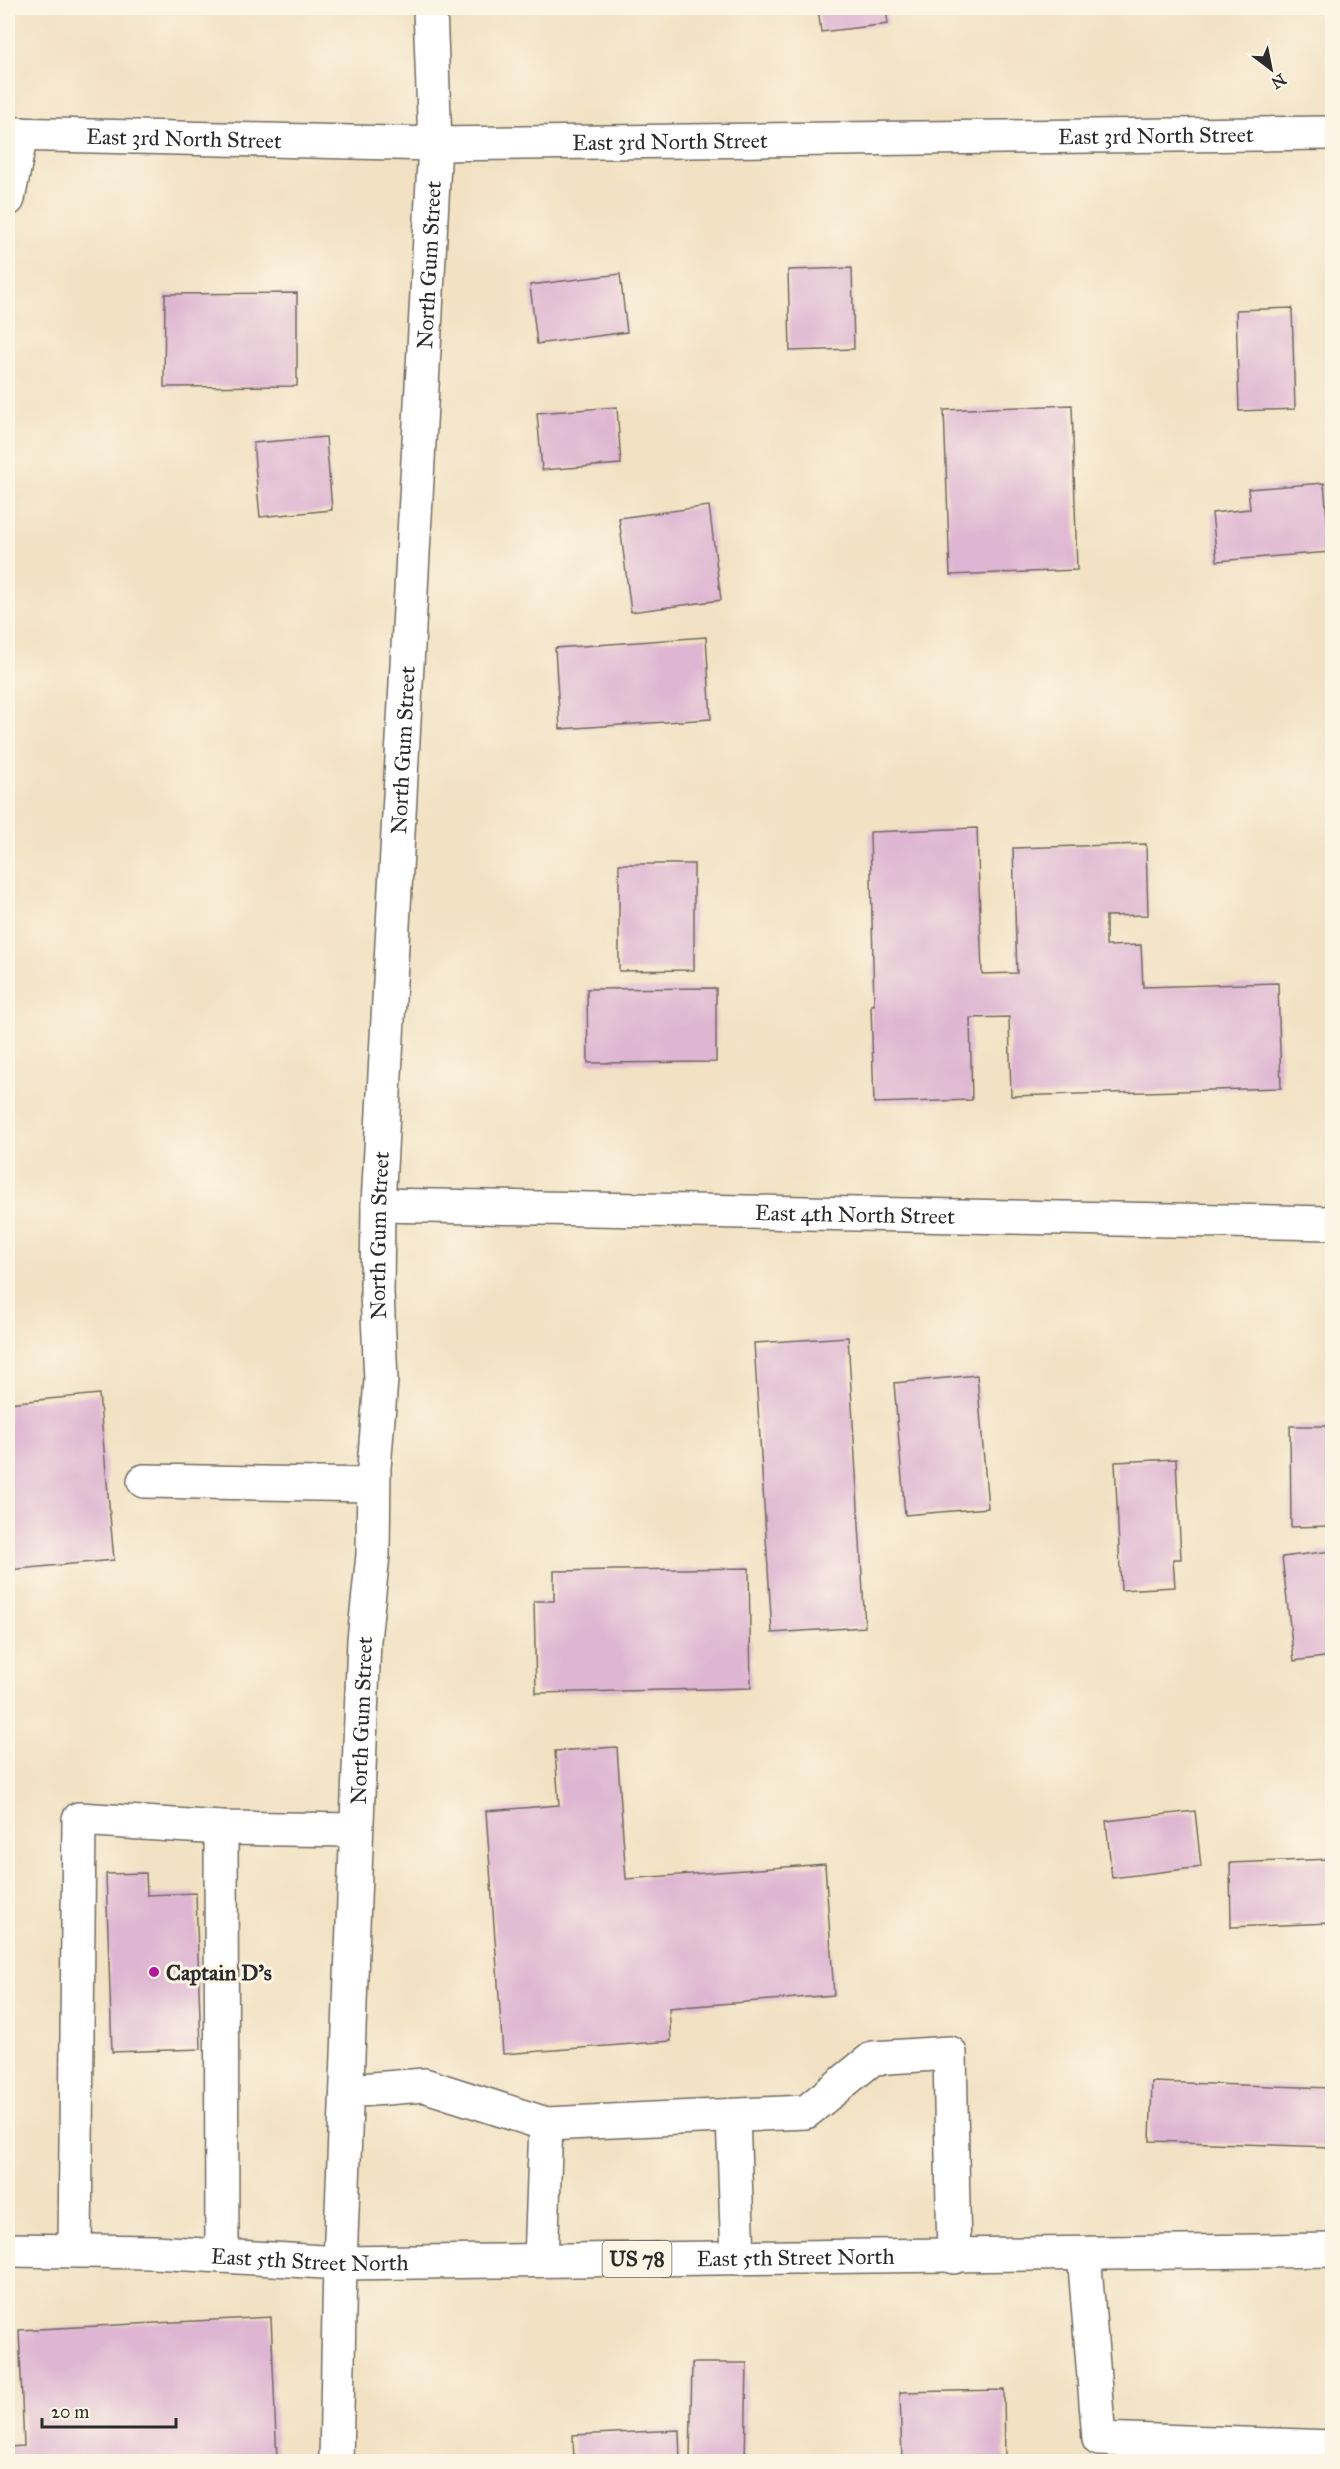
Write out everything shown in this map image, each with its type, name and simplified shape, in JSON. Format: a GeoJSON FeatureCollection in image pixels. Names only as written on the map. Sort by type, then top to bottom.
{"type":"FeatureCollection","features":[{"type":"Feature","properties":{"kind":"street","name":"North Gum Street"},"geometry":{"type":"LineString","coordinates":[[336,2462],[340,2263],[356,1830],[364,1640],[373,1555],[373,1485],[381,1380],[377,1293],[378,1205],[435,144],[430,8]]}},
{"type":"Feature","properties":{"kind":"street","name":"East 3rd North Street"},"geometry":{"type":"LineString","coordinates":[[14,134],[435,144],[1332,133]]}},
{"type":"Feature","properties":{"kind":"street"},"geometry":{"type":"LineString","coordinates":[[8,199],[14,134]]}},
{"type":"Feature","properties":{"kind":"street","name":"East 4th North Street"},"geometry":{"type":"LineString","coordinates":[[378,1205],[1332,1223]]}},
{"type":"Feature","properties":{"kind":"street"},"geometry":{"type":"LineString","coordinates":[[144,1482],[373,1485]]}},
{"type":"Feature","properties":{"kind":"street"},"geometry":{"type":"LineString","coordinates":[[75,2250],[79,1819],[221,1828],[356,1830]]}},
{"type":"Feature","properties":{"kind":"street"},"geometry":{"type":"LineString","coordinates":[[221,1828],[222,2256]]}},
{"type":"Feature","properties":{"kind":"street"},"geometry":{"type":"LineString","coordinates":[[347,2091],[424,2085],[546,2124],[806,2112],[873,2058],[950,2053],[954,2257]]}},
{"type":"Feature","properties":{"kind":"street"},"geometry":{"type":"LineString","coordinates":[[733,2116],[738,2258]]}},
{"type":"Feature","properties":{"kind":"street"},"geometry":{"type":"LineString","coordinates":[[541,2260],[546,2124]]}},
{"type":"Feature","properties":{"kind":"street","name":"East 5th Street North"},"geometry":{"type":"LineString","coordinates":[[8,2250],[154,2252],[340,2263],[954,2257],[1332,2250]]}},
{"type":"Feature","properties":{"kind":"street"},"geometry":{"type":"LineString","coordinates":[[1084,2254],[1099,2439],[1332,2447]]}},
{"type":"Feature","properties":{"kind":"building"},"geometry":{"type":"Polygon","coordinates":[[[818,8],[886,8],[888,24],[821,32],[818,8]]]}},
{"type":"Feature","properties":{"kind":"building"},"geometry":{"type":"Polygon","coordinates":[[[852,268],[854,349],[790,351],[788,270],[852,268]]]}},
{"type":"Feature","properties":{"kind":"building"},"geometry":{"type":"Polygon","coordinates":[[[620,274],[627,332],[537,344],[530,285],[620,274]]]}},
{"type":"Feature","properties":{"kind":"building"},"geometry":{"type":"Polygon","coordinates":[[[297,293],[297,386],[164,387],[165,294],[297,293]]]}},
{"type":"Feature","properties":{"kind":"building"},"geometry":{"type":"Polygon","coordinates":[[[1292,308],[1295,409],[1239,411],[1236,310],[1292,308]]]}},
{"type":"Feature","properties":{"kind":"building"},"geometry":{"type":"Polygon","coordinates":[[[1072,405],[1077,570],[950,575],[944,410],[1072,405]]]}},
{"type":"Feature","properties":{"kind":"building"},"geometry":{"type":"Polygon","coordinates":[[[617,407],[621,464],[542,470],[537,413],[617,407]]]}},
{"type":"Feature","properties":{"kind":"building"},"geometry":{"type":"Polygon","coordinates":[[[326,437],[332,510],[260,517],[253,443],[326,437]]]}},
{"type":"Feature","properties":{"kind":"building"},"geometry":{"type":"Polygon","coordinates":[[[1324,483],[1330,552],[1217,561],[1212,513],[1250,509],[1248,489],[1324,483]]]}},
{"type":"Feature","properties":{"kind":"building"},"geometry":{"type":"Polygon","coordinates":[[[709,506],[721,600],[631,612],[619,518],[709,506]]]}},
{"type":"Feature","properties":{"kind":"building"},"geometry":{"type":"Polygon","coordinates":[[[706,637],[711,719],[560,729],[555,648],[706,637]]]}},
{"type":"Feature","properties":{"kind":"building"},"geometry":{"type":"Polygon","coordinates":[[[977,828],[982,974],[1017,973],[1013,848],[1146,844],[1148,915],[1106,916],[1106,946],[1141,945],[1143,987],[1278,983],[1281,1088],[1011,1096],[1009,1017],[970,1018],[972,1100],[874,1103],[870,832],[977,828]]]}},
{"type":"Feature","properties":{"kind":"building"},"geometry":{"type":"Polygon","coordinates":[[[619,864],[694,864],[694,970],[619,971],[619,864]]]}},
{"type":"Feature","properties":{"kind":"building"},"geometry":{"type":"Polygon","coordinates":[[[716,988],[716,1062],[588,1063],[587,989],[716,988]]]}},
{"type":"Feature","properties":{"kind":"building"},"geometry":{"type":"Polygon","coordinates":[[[848,1337],[865,1627],[772,1633],[754,1343],[848,1337]]]}},
{"type":"Feature","properties":{"kind":"building"},"geometry":{"type":"Polygon","coordinates":[[[977,1375],[988,1508],[905,1515],[894,1383],[977,1375]]]}},
{"type":"Feature","properties":{"kind":"building"},"geometry":{"type":"Polygon","coordinates":[[[99,1394],[114,1560],[8,1570],[8,1403],[99,1394]]]}},
{"type":"Feature","properties":{"kind":"building"},"geometry":{"type":"Polygon","coordinates":[[[1290,1426],[1332,1426],[1332,1526],[1291,1527],[1290,1426]]]}},
{"type":"Feature","properties":{"kind":"building"},"geometry":{"type":"Polygon","coordinates":[[[1176,1459],[1181,1559],[1173,1559],[1175,1587],[1121,1590],[1115,1462],[1176,1459]]]}},
{"type":"Feature","properties":{"kind":"building"},"geometry":{"type":"Polygon","coordinates":[[[1332,1551],[1332,1656],[1294,1661],[1282,1557],[1332,1551]]]}},
{"type":"Feature","properties":{"kind":"building"},"geometry":{"type":"Polygon","coordinates":[[[749,1568],[751,1688],[536,1693],[534,1601],[554,1601],[554,1571],[749,1568]]]}},
{"type":"Feature","properties":{"kind":"building"},"geometry":{"type":"Polygon","coordinates":[[[617,1747],[626,1879],[825,1864],[834,1995],[669,2008],[671,2041],[503,2054],[486,1811],[559,1805],[555,1751],[617,1747]]]}},
{"type":"Feature","properties":{"kind":"building"},"geometry":{"type":"Polygon","coordinates":[[[1195,1811],[1201,1867],[1112,1878],[1106,1821],[1195,1811]]]}},
{"type":"Feature","properties":{"kind":"building"},"geometry":{"type":"Polygon","coordinates":[[[1332,1859],[1332,1923],[1231,1927],[1230,1863],[1332,1859]]]}},
{"type":"Feature","properties":{"kind":"building","name":"Captain D's"},"geometry":{"type":"Polygon","coordinates":[[[146,1873],[147,1895],[196,1893],[201,2049],[112,2052],[106,1874],[146,1873]]]}},
{"type":"Feature","properties":{"kind":"building"},"geometry":{"type":"Polygon","coordinates":[[[1152,2082],[1332,2088],[1332,2147],[1150,2141],[1152,2082]]]}},
{"type":"Feature","properties":{"kind":"building"},"geometry":{"type":"Polygon","coordinates":[[[271,2317],[277,2462],[8,2462],[8,2447],[24,2446],[19,2330],[271,2317]]]}},
{"type":"Feature","properties":{"kind":"building"},"geometry":{"type":"Polygon","coordinates":[[[692,2363],[747,2363],[745,2462],[690,2462],[692,2363]]]}},
{"type":"Feature","properties":{"kind":"building"},"geometry":{"type":"Polygon","coordinates":[[[1004,2390],[1005,2462],[902,2462],[900,2392],[1004,2390]]]}},
{"type":"Feature","properties":{"kind":"building"},"geometry":{"type":"Polygon","coordinates":[[[679,2430],[680,2462],[574,2462],[573,2435],[679,2430]]]}},
{"type":"Feature","properties":{"kind":"place","name":"Captain D's"},"geometry":{"type":"Point","coordinates":[154,1972]}}]}
